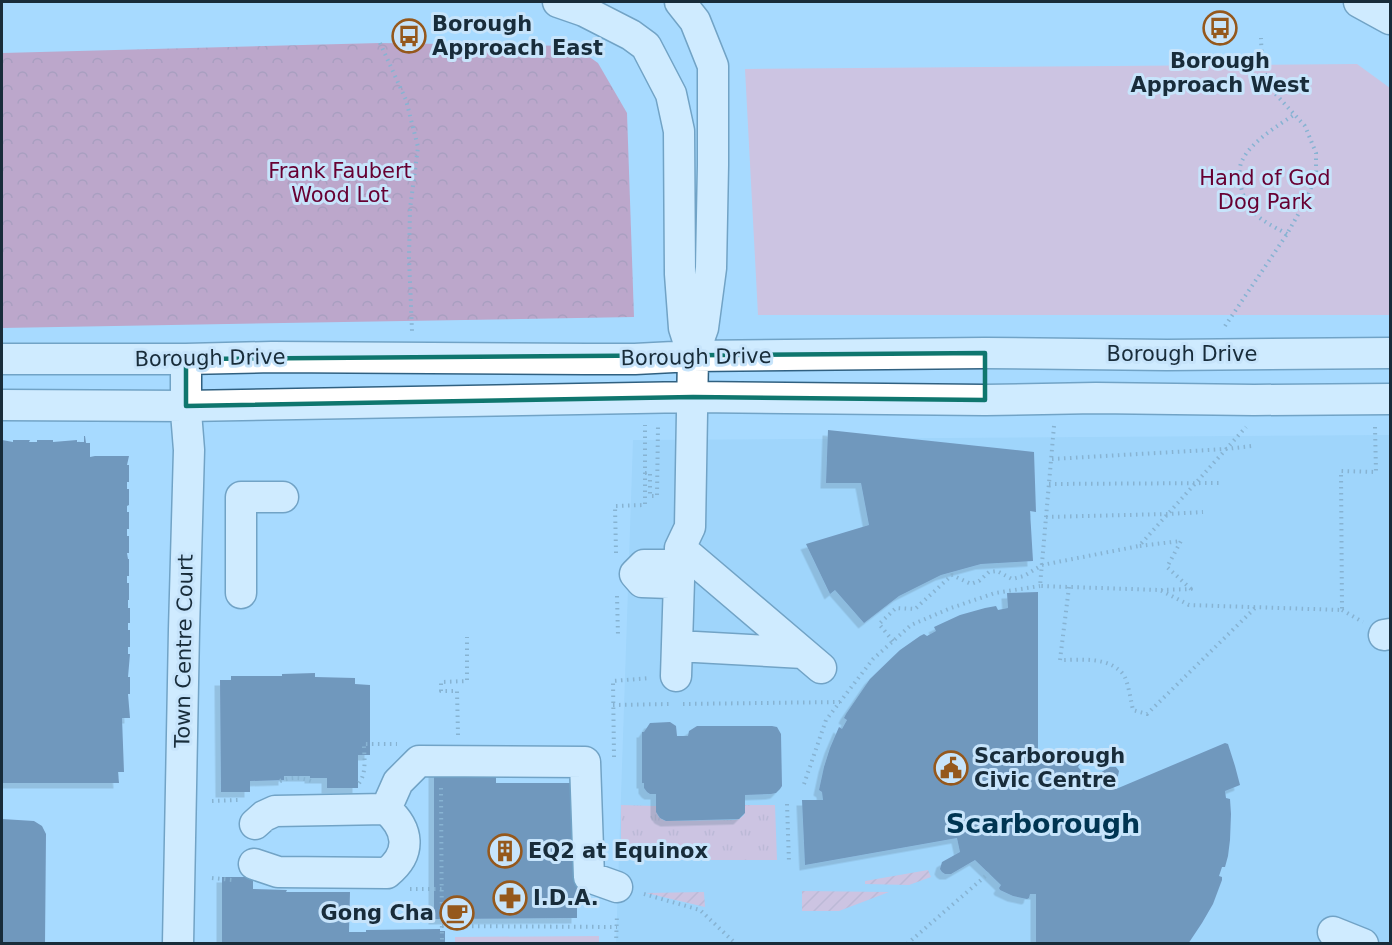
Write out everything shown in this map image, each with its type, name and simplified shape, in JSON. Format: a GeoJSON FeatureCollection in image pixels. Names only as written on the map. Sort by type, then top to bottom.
{"type":"FeatureCollection","features":[{"type":"Feature","properties":{"kind":"street"},"geometry":{"type":"LineString","coordinates":[[558,2],[584,11],[646,46],[671,94],[679,131],[680,274],[684,328],[693,356],[693,397],[690,527],[679,561],[676,676]]}},
{"type":"Feature","properties":{"kind":"street"},"geometry":{"type":"LineString","coordinates":[[681,2],[695,21],[713,66],[711,268],[703,328],[693,356]]}},
{"type":"Feature","properties":{"kind":"street"},"geometry":{"type":"LineString","coordinates":[[1359,2],[1390,19]]}},
{"type":"Feature","properties":{"kind":"street"},"geometry":{"type":"LineString","coordinates":[[985,353],[985,400]]}},
{"type":"Feature","properties":{"kind":"street","name":"Borough Drive"},"geometry":{"type":"LineString","coordinates":[[2,359],[284,357],[586,359],[985,353],[1208,355],[1390,353]]}},
{"type":"Feature","properties":{"kind":"street","name":"Town Centre Court"},"geometry":{"type":"LineString","coordinates":[[178,944],[189,450],[186,359]]}},
{"type":"Feature","properties":{"kind":"street","name":"Borough Drive"},"geometry":{"type":"LineString","coordinates":[[2,405],[186,406],[693,397],[985,400],[1096,398],[1254,400],[1383,409]]}},
{"type":"Feature","properties":{"kind":"street"},"geometry":{"type":"LineString","coordinates":[[241,593],[241,497],[283,497]]}},
{"type":"Feature","properties":{"kind":"street"},"geometry":{"type":"LineString","coordinates":[[677,646],[812,661],[679,561]]}},
{"type":"Feature","properties":{"kind":"street"},"geometry":{"type":"LineString","coordinates":[[386,809],[398,782],[419,761],[585,762],[589,877],[617,887]]}},
{"type":"Feature","properties":{"kind":"street"},"geometry":{"type":"LineString","coordinates":[[250,811],[264,816],[275,811],[386,809],[399,823],[404,832],[405,842],[400,860],[387,873],[278,872],[254,864]]}},
{"type":"Feature","properties":{"kind":"street"},"geometry":{"type":"LineString","coordinates":[[1333,932],[1363,944]]}},
{"type":"Feature","properties":{"kind":"path"},"geometry":{"type":"LineString","coordinates":[[1208,355],[1287,234],[1316,176],[1317,153],[1305,126],[1269,87],[1262,64],[1261,38]]}},
{"type":"Feature","properties":{"kind":"path"},"geometry":{"type":"LineString","coordinates":[[380,43],[406,100],[418,147],[410,209],[412,332]]}},
{"type":"Feature","properties":{"kind":"path"},"geometry":{"type":"LineString","coordinates":[[1287,234],[1263,221],[1250,210],[1243,195],[1239,175],[1242,160],[1254,145],[1295,114]]}},
{"type":"Feature","properties":{"kind":"path"},"geometry":{"type":"LineString","coordinates":[[1160,590],[1189,605],[1342,610],[1341,471],[1376,472],[1383,409]]}},
{"type":"Feature","properties":{"kind":"path"},"geometry":{"type":"LineString","coordinates":[[1040,586],[1055,420]]}},
{"type":"Feature","properties":{"kind":"path"},"geometry":{"type":"LineString","coordinates":[[1139,546],[1252,420]]}},
{"type":"Feature","properties":{"kind":"path"},"geometry":{"type":"LineString","coordinates":[[615,506],[645,505],[645,424]]}},
{"type":"Feature","properties":{"kind":"path"},"geometry":{"type":"LineString","coordinates":[[645,473],[650,473],[650,496],[657,496],[658,424]]}},
{"type":"Feature","properties":{"kind":"path"},"geometry":{"type":"LineString","coordinates":[[1051,459],[1251,446]]}},
{"type":"Feature","properties":{"kind":"path"},"geometry":{"type":"LineString","coordinates":[[1049,484],[1222,483]]}},
{"type":"Feature","properties":{"kind":"path"},"geometry":{"type":"LineString","coordinates":[[1046,517],[1203,512]]}},
{"type":"Feature","properties":{"kind":"path"},"geometry":{"type":"LineString","coordinates":[[804,784],[826,720],[873,659],[911,625],[994,593],[1040,586],[1191,589],[1167,567],[1181,541],[1139,546],[1042,565],[1024,576],[1012,579],[998,572],[989,572],[979,581],[971,584],[952,575],[915,609],[896,608],[879,624],[892,641]]}},
{"type":"Feature","properties":{"kind":"path"},"geometry":{"type":"LineString","coordinates":[[1069,587],[1060,660],[1094,660],[1111,665],[1124,675],[1133,710],[1147,714],[1256,607]]}},
{"type":"Feature","properties":{"kind":"path"},"geometry":{"type":"LineString","coordinates":[[442,944],[441,782],[461,782],[457,691],[441,691],[441,682],[467,681],[468,638]]}},
{"type":"Feature","properties":{"kind":"path"},"geometry":{"type":"LineString","coordinates":[[614,762],[613,681],[676,676]]}},
{"type":"Feature","properties":{"kind":"path"},"geometry":{"type":"LineString","coordinates":[[613,705],[840,702]]}},
{"type":"Feature","properties":{"kind":"path"},"geometry":{"type":"LineString","coordinates":[[352,786],[363,778],[364,744],[399,744]]}},
{"type":"Feature","properties":{"kind":"path"},"geometry":{"type":"LineString","coordinates":[[278,782],[290,778],[304,779],[320,785]]}},
{"type":"Feature","properties":{"kind":"path"},"geometry":{"type":"LineString","coordinates":[[212,801],[229,801],[250,811]]}},
{"type":"Feature","properties":{"kind":"path"},"geometry":{"type":"LineString","coordinates":[[787,804],[789,862]]}},
{"type":"Feature","properties":{"kind":"path"},"geometry":{"type":"LineString","coordinates":[[906,944],[988,873]]}},
{"type":"Feature","properties":{"kind":"path"},"geometry":{"type":"LineString","coordinates":[[617,887],[700,910],[736,944]]}},
{"type":"Feature","properties":{"kind":"path"},"geometry":{"type":"LineString","coordinates":[[442,926],[617,927]]}},
{"type":"Feature","properties":{"kind":"highlighted area"},"geometry":{"type":"Polygon","coordinates":[[[985,353],[985,400],[693,397],[186,406],[186,359],[985,353]]]}},
{"type":"Feature","properties":{"kind":"shaded area"},"geometry":{"type":"Polygon","coordinates":[[[1390,435],[1390,943],[616,944],[633,440],[1390,435]]]}},
{"type":"Feature","properties":{"kind":"green space","name":"Frank Faubert Wood Lot"},"geometry":{"type":"Polygon","coordinates":[[[380,43],[574,46],[598,63],[627,113],[634,317],[2,328],[2,53],[380,43]]]}},
{"type":"Feature","properties":{"kind":"green space","name":"Hand of God Dog Park"},"geometry":{"type":"Polygon","coordinates":[[[1357,64],[1390,88],[1390,315],[758,315],[745,69],[1357,64]]]}},
{"type":"Feature","properties":{"kind":"green space"},"geometry":{"type":"Polygon","coordinates":[[[621,805],[656,806],[658,815],[666,821],[735,820],[744,815],[745,805],[775,805],[777,860],[626,860],[621,855],[621,805]]]}},
{"type":"Feature","properties":{"kind":"green space"},"geometry":{"type":"Polygon","coordinates":[[[928,870],[931,877],[909,885],[865,884],[865,881],[928,870]]]}},
{"type":"Feature","properties":{"kind":"green space"},"geometry":{"type":"Polygon","coordinates":[[[802,891],[889,892],[839,911],[802,911],[802,891]]]}},
{"type":"Feature","properties":{"kind":"green space"},"geometry":{"type":"Polygon","coordinates":[[[704,892],[705,907],[646,893],[704,892]]]}},
{"type":"Feature","properties":{"kind":"green space"},"geometry":{"type":"Polygon","coordinates":[[[599,936],[599,943],[455,943],[455,937],[599,936]]]}},
{"type":"Feature","properties":{"kind":"building"},"geometry":{"type":"Polygon","coordinates":[[[828,430],[1034,452],[1036,512],[1030,511],[1033,561],[981,564],[941,575],[899,596],[864,623],[835,590],[830,594],[806,544],[869,525],[861,483],[826,483],[828,430]]]}},
{"type":"Feature","properties":{"kind":"building"},"geometry":{"type":"Polygon","coordinates":[[[84,436],[86,443],[90,443],[90,457],[129,456],[127,512],[129,512],[129,529],[127,529],[127,536],[129,536],[129,553],[127,553],[129,576],[127,576],[127,583],[129,583],[128,608],[130,608],[128,677],[130,677],[130,694],[128,694],[130,718],[122,718],[124,772],[118,772],[119,783],[2,783],[2,440],[37,442],[37,440],[53,440],[53,442],[77,440],[77,442],[84,442],[84,436]]]}},
{"type":"Feature","properties":{"kind":"building","name":"Scarborough Civic Centre"},"geometry":{"type":"Polygon","coordinates":[[[1038,592],[1038,756],[1047,756],[1051,752],[1070,758],[1080,764],[1078,767],[1090,780],[1109,767],[1116,767],[1119,771],[1118,776],[1111,782],[1116,789],[1225,743],[1228,744],[1240,785],[1225,791],[1226,798],[1230,799],[1231,814],[1228,856],[1219,876],[1222,880],[1213,904],[1188,944],[1036,944],[1036,894],[1030,894],[1027,899],[1000,890],[1001,885],[975,860],[951,874],[942,872],[940,869],[942,862],[960,852],[957,838],[805,865],[802,800],[823,800],[822,792],[819,790],[830,748],[839,727],[842,729],[847,720],[844,718],[846,714],[870,679],[900,650],[920,636],[924,634],[927,636],[936,631],[934,627],[960,615],[985,608],[996,606],[998,610],[1008,608],[1007,593],[1038,592]]]}},
{"type":"Feature","properties":{"kind":"building"},"geometry":{"type":"Polygon","coordinates":[[[315,673],[315,677],[355,678],[355,684],[370,685],[370,755],[358,755],[358,788],[327,788],[327,778],[284,776],[284,780],[250,781],[250,792],[221,792],[220,680],[231,680],[231,676],[282,676],[282,674],[315,673]]]}},
{"type":"Feature","properties":{"kind":"building"},"geometry":{"type":"Polygon","coordinates":[[[670,722],[676,726],[677,736],[688,736],[689,731],[697,726],[777,727],[781,734],[782,786],[776,793],[745,795],[745,813],[739,819],[666,821],[660,818],[656,812],[656,794],[647,792],[642,783],[642,732],[650,723],[670,722]]]}},
{"type":"Feature","properties":{"kind":"building","name":"EQ2 at Equinox"},"geometry":{"type":"Polygon","coordinates":[[[496,766],[496,783],[577,783],[577,918],[434,919],[434,767],[496,766]]]}},
{"type":"Feature","properties":{"kind":"building"},"geometry":{"type":"Polygon","coordinates":[[[2,819],[34,821],[42,826],[46,834],[45,944],[2,944],[2,819]]]}},
{"type":"Feature","properties":{"kind":"building"},"geometry":{"type":"Polygon","coordinates":[[[222,877],[253,877],[253,889],[287,890],[286,892],[350,892],[349,932],[440,929],[440,931],[445,931],[445,944],[222,944],[222,877]]]}},
{"type":"Feature","properties":{"kind":"place","name":"Borough Approach West"},"geometry":{"type":"Point","coordinates":[1220,28]}},
{"type":"Feature","properties":{"kind":"place","name":"Borough Approach East"},"geometry":{"type":"Point","coordinates":[409,36]}},
{"type":"Feature","properties":{"kind":"place","name":"Scarborough Civic Centre"},"geometry":{"type":"Point","coordinates":[951,768]}},
{"type":"Feature","properties":{"kind":"place","name":"EQ2 at Equinox"},"geometry":{"type":"Point","coordinates":[505,851]}},
{"type":"Feature","properties":{"kind":"place","name":"I.D.A."},"geometry":{"type":"Point","coordinates":[510,898]}},
{"type":"Feature","properties":{"kind":"place","name":"Gong Cha"},"geometry":{"type":"Point","coordinates":[457,913]}},
{"type":"Feature","properties":{"kind":"district","name":"Scarborough"},"geometry":{"type":"Point","coordinates":[1043,823]}}]}
